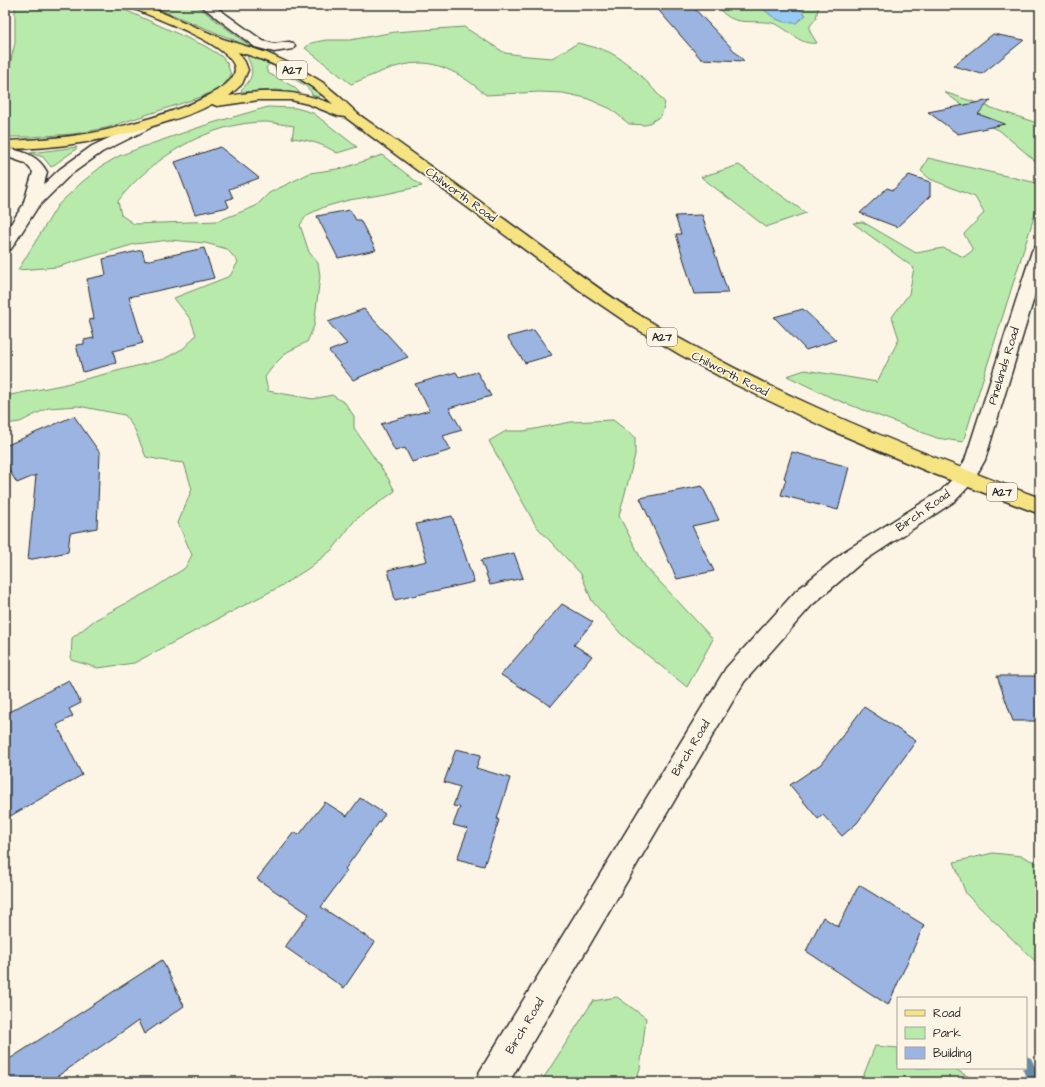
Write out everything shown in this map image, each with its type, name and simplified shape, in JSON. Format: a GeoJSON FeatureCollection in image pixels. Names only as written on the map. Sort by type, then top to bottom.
{"type":"FeatureCollection","features":[{"type":"Feature","properties":{"kind":"main road","name":"A27"},"geometry":{"type":"LineString","coordinates":[[5,145],[26,151],[58,142],[94,137],[145,125],[199,106],[227,92],[241,79],[242,71],[236,58],[219,42],[134,5]]}},
{"type":"Feature","properties":{"kind":"main road","name":"Chilworth Road"},"geometry":{"type":"LineString","coordinates":[[219,42],[255,52],[298,72],[328,93],[353,117],[581,284],[637,322],[682,349],[826,422],[965,478],[1040,506]]}},
{"type":"Feature","properties":{"kind":"main road","name":"Chilworth Road"},"geometry":{"type":"LineString","coordinates":[[199,106],[243,97],[281,96],[302,98],[353,117]]}},
{"type":"Feature","properties":{"kind":"street"},"geometry":{"type":"LineString","coordinates":[[206,5],[259,44],[269,47],[288,46]]}},
{"type":"Feature","properties":{"kind":"street"},"geometry":{"type":"LineString","coordinates":[[250,38],[263,34]]}},
{"type":"Feature","properties":{"kind":"street"},"geometry":{"type":"LineString","coordinates":[[5,246],[31,205],[65,172],[97,149],[145,125]]}},
{"type":"Feature","properties":{"kind":"street"},"geometry":{"type":"LineString","coordinates":[[5,152],[26,151],[40,172],[31,205]]}},
{"type":"Feature","properties":{"kind":"street","name":"Pinelands Road"},"geometry":{"type":"LineString","coordinates":[[965,478],[975,460],[1040,251]]}},
{"type":"Feature","properties":{"kind":"street","name":"Birch Road"},"geometry":{"type":"LineString","coordinates":[[491,1082],[735,675],[804,598],[853,557],[948,496],[965,478]]}},
{"type":"Feature","properties":{"kind":"green space"},"geometry":{"type":"Polygon","coordinates":[[[15,5],[114,5],[205,46],[221,56],[227,63],[231,75],[223,86],[201,97],[106,128],[73,134],[5,137],[5,85],[15,43],[15,5]]]}},
{"type":"Feature","properties":{"kind":"green space"},"geometry":{"type":"Polygon","coordinates":[[[149,5],[196,5],[243,41],[259,48],[272,50],[275,57],[149,5]]]}},
{"type":"Feature","properties":{"kind":"green space"},"geometry":{"type":"Polygon","coordinates":[[[721,5],[819,5],[816,18],[810,26],[810,32],[817,43],[804,42],[778,25],[772,23],[745,22],[733,19],[721,11],[721,5]]]}},
{"type":"Feature","properties":{"kind":"green space"},"geometry":{"type":"Polygon","coordinates":[[[464,27],[505,53],[552,58],[578,43],[609,52],[640,74],[653,88],[665,103],[661,116],[646,125],[629,124],[611,109],[586,98],[563,93],[539,92],[486,95],[464,78],[447,69],[420,63],[402,65],[384,70],[351,84],[305,48],[311,43],[326,40],[350,40],[395,32],[464,27]]]}},
{"type":"Feature","properties":{"kind":"green space"},"geometry":{"type":"Polygon","coordinates":[[[249,56],[269,64],[266,68],[268,73],[294,87],[300,93],[277,90],[242,92],[241,90],[252,75],[250,62],[247,57],[249,56]]]}},
{"type":"Feature","properties":{"kind":"green space"},"geometry":{"type":"Polygon","coordinates":[[[275,67],[293,75],[322,95],[318,97],[312,95],[311,91],[303,84],[276,71],[275,67]]]}},
{"type":"Feature","properties":{"kind":"green space"},"geometry":{"type":"Polygon","coordinates":[[[944,92],[1040,124],[1040,165],[999,130],[988,126],[993,120],[969,110],[944,92]]]}},
{"type":"Feature","properties":{"kind":"green space"},"geometry":{"type":"Polygon","coordinates":[[[268,107],[296,108],[313,113],[357,147],[337,153],[316,143],[292,138],[294,126],[270,122],[246,123],[225,128],[204,135],[184,145],[147,170],[118,201],[121,215],[134,224],[218,221],[256,206],[269,193],[310,173],[344,168],[382,155],[422,186],[349,200],[324,207],[307,215],[300,225],[309,252],[318,263],[320,276],[314,326],[307,342],[287,352],[265,377],[268,391],[313,399],[332,395],[345,403],[354,416],[354,428],[388,478],[395,491],[355,520],[333,549],[309,568],[281,586],[134,663],[98,668],[71,660],[72,638],[95,620],[151,590],[185,568],[192,555],[178,523],[192,489],[184,463],[146,457],[135,430],[125,415],[78,406],[48,408],[20,422],[5,424],[5,396],[62,385],[164,359],[184,348],[196,335],[191,320],[174,298],[230,276],[238,262],[227,249],[205,243],[170,240],[135,244],[57,267],[18,270],[58,205],[81,183],[102,166],[119,156],[145,146],[209,124],[268,107]]]}},
{"type":"Feature","properties":{"kind":"green space"},"geometry":{"type":"Polygon","coordinates":[[[77,147],[51,167],[43,157],[30,153],[77,147]]]}},
{"type":"Feature","properties":{"kind":"green space"},"geometry":{"type":"Polygon","coordinates":[[[928,158],[1037,183],[1040,187],[1040,198],[963,442],[937,438],[832,398],[787,376],[805,370],[877,382],[899,339],[892,317],[909,294],[914,268],[853,223],[863,222],[916,253],[943,248],[964,257],[973,250],[964,234],[984,213],[975,197],[930,179],[921,171],[928,158]]]}},
{"type":"Feature","properties":{"kind":"green space"},"geometry":{"type":"Polygon","coordinates":[[[739,165],[806,213],[766,227],[701,177],[739,165]]]}},
{"type":"Feature","properties":{"kind":"green space"},"geometry":{"type":"Polygon","coordinates":[[[613,420],[635,437],[635,455],[619,516],[645,566],[713,639],[687,687],[621,634],[592,601],[581,574],[536,526],[489,441],[506,431],[524,431],[571,422],[613,420]]]}},
{"type":"Feature","properties":{"kind":"green space"},"geometry":{"type":"Polygon","coordinates":[[[993,853],[1022,856],[1040,865],[1040,966],[966,894],[954,862],[993,853]]]}},
{"type":"Feature","properties":{"kind":"green space"},"geometry":{"type":"Polygon","coordinates":[[[617,997],[646,1018],[640,1069],[635,1082],[541,1082],[593,1001],[617,997]]]}},
{"type":"Feature","properties":{"kind":"green space"},"geometry":{"type":"Polygon","coordinates":[[[875,1046],[897,1048],[897,1069],[955,1069],[978,1082],[861,1082],[875,1046]]]}},
{"type":"Feature","properties":{"kind":"water"},"geometry":{"type":"Polygon","coordinates":[[[759,5],[795,5],[806,15],[796,23],[784,22],[772,16],[759,5]]]}},
{"type":"Feature","properties":{"kind":"building"},"geometry":{"type":"Polygon","coordinates":[[[654,5],[691,5],[744,61],[701,59],[654,5]]]}},
{"type":"Feature","properties":{"kind":"building"},"geometry":{"type":"Polygon","coordinates":[[[993,34],[1024,40],[982,74],[953,66],[993,34]]]}},
{"type":"Feature","properties":{"kind":"building"},"geometry":{"type":"Polygon","coordinates":[[[991,100],[978,114],[1005,124],[958,134],[928,112],[991,100]]]}},
{"type":"Feature","properties":{"kind":"building"},"geometry":{"type":"Polygon","coordinates":[[[220,147],[259,178],[229,189],[233,198],[226,200],[229,207],[195,214],[175,162],[220,147]]]}},
{"type":"Feature","properties":{"kind":"building"},"geometry":{"type":"Polygon","coordinates":[[[909,175],[930,182],[930,196],[897,227],[860,213],[887,188],[893,190],[909,175]]]}},
{"type":"Feature","properties":{"kind":"building"},"geometry":{"type":"Polygon","coordinates":[[[350,210],[356,220],[360,220],[376,250],[338,258],[317,216],[350,210]]]}},
{"type":"Feature","properties":{"kind":"building"},"geometry":{"type":"Polygon","coordinates":[[[702,215],[728,293],[694,294],[676,234],[681,234],[675,216],[702,215]]]}},
{"type":"Feature","properties":{"kind":"building"},"geometry":{"type":"Polygon","coordinates":[[[204,248],[214,278],[129,297],[143,343],[113,351],[116,363],[83,372],[76,345],[84,344],[84,340],[94,338],[89,320],[94,319],[87,279],[106,275],[103,259],[142,250],[145,261],[204,248]]]}},
{"type":"Feature","properties":{"kind":"building"},"geometry":{"type":"Polygon","coordinates":[[[364,309],[408,357],[353,380],[329,351],[347,344],[328,322],[364,309]]]}},
{"type":"Feature","properties":{"kind":"building"},"geometry":{"type":"Polygon","coordinates":[[[803,309],[836,340],[806,350],[774,317],[803,309]]]}},
{"type":"Feature","properties":{"kind":"building"},"geometry":{"type":"Polygon","coordinates":[[[534,330],[552,355],[525,363],[507,337],[534,330]]]}},
{"type":"Feature","properties":{"kind":"building"},"geometry":{"type":"Polygon","coordinates":[[[456,372],[459,377],[477,372],[491,396],[449,408],[462,430],[443,436],[451,450],[412,462],[405,448],[395,451],[381,424],[430,410],[415,384],[456,372]]]}},
{"type":"Feature","properties":{"kind":"building"},"geometry":{"type":"Polygon","coordinates":[[[74,416],[100,453],[97,528],[70,533],[68,552],[28,560],[36,475],[17,483],[5,464],[5,446],[74,416]]]}},
{"type":"Feature","properties":{"kind":"building"},"geometry":{"type":"Polygon","coordinates":[[[792,452],[849,467],[838,510],[781,495],[786,479],[784,478],[792,452]]]}},
{"type":"Feature","properties":{"kind":"building"},"geometry":{"type":"Polygon","coordinates":[[[702,486],[719,520],[692,526],[714,571],[677,579],[640,498],[702,486]]]}},
{"type":"Feature","properties":{"kind":"building"},"geometry":{"type":"Polygon","coordinates":[[[452,516],[474,582],[395,600],[388,570],[427,561],[416,524],[452,516]]]}},
{"type":"Feature","properties":{"kind":"building"},"geometry":{"type":"Polygon","coordinates":[[[514,553],[523,578],[490,585],[481,560],[514,553]]]}},
{"type":"Feature","properties":{"kind":"building"},"geometry":{"type":"Polygon","coordinates":[[[562,604],[593,622],[574,645],[592,656],[551,706],[501,675],[562,604]]]}},
{"type":"Feature","properties":{"kind":"building"},"geometry":{"type":"Polygon","coordinates":[[[997,676],[1040,676],[1040,721],[1013,721],[997,676]]]}},
{"type":"Feature","properties":{"kind":"building"},"geometry":{"type":"Polygon","coordinates":[[[69,680],[81,703],[69,709],[73,716],[57,725],[82,775],[5,819],[5,714],[69,680]]]}},
{"type":"Feature","properties":{"kind":"building"},"geometry":{"type":"Polygon","coordinates":[[[864,707],[916,741],[857,823],[842,836],[823,815],[818,819],[790,785],[821,764],[864,707]]]}},
{"type":"Feature","properties":{"kind":"building"},"geometry":{"type":"Polygon","coordinates":[[[456,749],[481,755],[476,768],[510,778],[497,819],[499,820],[484,866],[457,859],[468,829],[453,825],[460,807],[453,806],[460,787],[444,782],[456,749]]]}},
{"type":"Feature","properties":{"kind":"building"},"geometry":{"type":"Polygon","coordinates":[[[360,798],[385,814],[345,869],[347,871],[321,907],[375,942],[344,988],[285,947],[309,914],[257,879],[294,832],[299,835],[325,802],[347,816],[360,798]]]}},
{"type":"Feature","properties":{"kind":"building"},"geometry":{"type":"Polygon","coordinates":[[[859,885],[924,925],[888,1005],[806,951],[823,917],[838,927],[859,885]]]}},
{"type":"Feature","properties":{"kind":"building"},"geometry":{"type":"Polygon","coordinates":[[[162,960],[184,1006],[144,1034],[138,1021],[49,1082],[5,1082],[5,1062],[162,960]]]}},
{"type":"Feature","properties":{"kind":"waterway"},"geometry":{"type":"LineString","coordinates":[[1027,1065],[1035,1082]]}}]}
